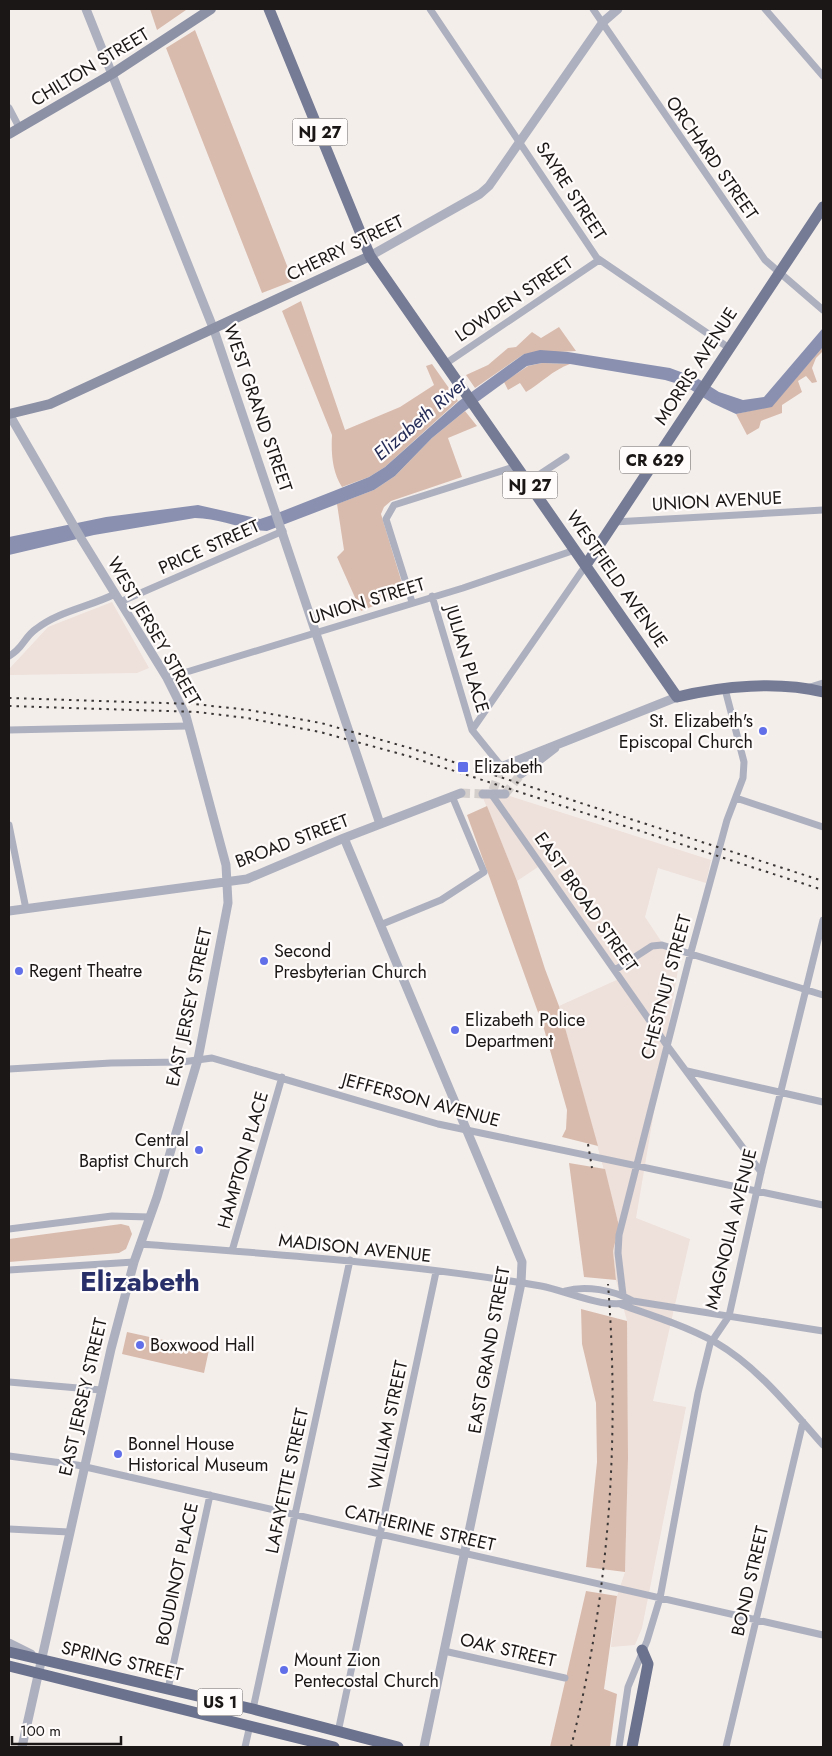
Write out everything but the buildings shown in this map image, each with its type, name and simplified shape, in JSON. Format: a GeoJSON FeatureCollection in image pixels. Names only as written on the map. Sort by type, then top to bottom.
{"type":"FeatureCollection","features":[{"type":"Feature","properties":{"kind":"highway"},"geometry":{"type":"LineString","coordinates":[[632,1747],[648,1664],[642,1650]]}},
{"type":"Feature","properties":{"kind":"highway","name":"US 1"},"geometry":{"type":"LineString","coordinates":[[9,1652],[42,1660]]}},
{"type":"Feature","properties":{"kind":"highway","name":"SPRING STREET"},"geometry":{"type":"LineString","coordinates":[[42,1660],[253,1709],[398,1747]]}},
{"type":"Feature","properties":{"kind":"highway","name":"US 1"},"geometry":{"type":"LineString","coordinates":[[9,1666],[39,1673]]}},
{"type":"Feature","properties":{"kind":"highway","name":"SPRING STREET"},"geometry":{"type":"LineString","coordinates":[[39,1673],[334,1747]]}},
{"type":"Feature","properties":{"kind":"main road","name":"CHILTON STREET"},"geometry":{"type":"LineString","coordinates":[[9,134],[112,74],[211,9]]}},
{"type":"Feature","properties":{"kind":"main road","name":"WESTFIELD AVENUE"},"geometry":{"type":"LineString","coordinates":[[270,9],[370,256],[678,698]]}},
{"type":"Feature","properties":{"kind":"main road","name":"MORRIS AVENUE"},"geometry":{"type":"LineString","coordinates":[[586,565],[823,207]]}},
{"type":"Feature","properties":{"kind":"main road","name":"CHERRY STREET"},"geometry":{"type":"LineString","coordinates":[[9,414],[50,404],[214,330],[370,256]]}},
{"type":"Feature","properties":{"kind":"main road"},"geometry":{"type":"LineString","coordinates":[[678,698],[725,689],[806,688],[823,692]]}},
{"type":"Feature","properties":{"kind":"street","name":"WEST GRAND STREET"},"geometry":{"type":"LineString","coordinates":[[86,9],[214,330],[380,824]]}},
{"type":"Feature","properties":{"kind":"street","name":"SAYRE STREET"},"geometry":{"type":"LineString","coordinates":[[430,9],[599,260],[728,348]]}},
{"type":"Feature","properties":{"kind":"street","name":"ORCHARD STREET"},"geometry":{"type":"LineString","coordinates":[[594,9],[655,102],[765,260],[778,274],[823,310]]}},
{"type":"Feature","properties":{"kind":"street","name":"CHERRY STREET"},"geometry":{"type":"LineString","coordinates":[[370,256],[480,194],[498,174],[521,142],[603,22],[618,9]]}},
{"type":"Feature","properties":{"kind":"street"},"geometry":{"type":"LineString","coordinates":[[766,9],[823,76]]}},
{"type":"Feature","properties":{"kind":"street"},"geometry":{"type":"LineString","coordinates":[[9,108],[19,127]]}},
{"type":"Feature","properties":{"kind":"street","name":"LOWDEN STREET"},"geometry":{"type":"LineString","coordinates":[[446,364],[599,260]]}},
{"type":"Feature","properties":{"kind":"street","name":"WEST JERSEY STREET"},"geometry":{"type":"LineString","coordinates":[[9,414],[71,522],[166,678],[188,726],[226,865],[228,882]]}},
{"type":"Feature","properties":{"kind":"street"},"geometry":{"type":"LineString","coordinates":[[528,482],[566,457]]}},
{"type":"Feature","properties":{"kind":"street"},"geometry":{"type":"LineString","coordinates":[[412,602],[386,518],[394,504],[517,466]]}},
{"type":"Feature","properties":{"kind":"street","name":"UNION AVENUE"},"geometry":{"type":"LineString","coordinates":[[613,522],[823,510]]}},
{"type":"Feature","properties":{"kind":"street","name":"PRICE STREET"},"geometry":{"type":"LineString","coordinates":[[120,602],[282,529]]}},
{"type":"Feature","properties":{"kind":"street","name":"UNION STREET"},"geometry":{"type":"LineString","coordinates":[[166,678],[575,550]]}},
{"type":"Feature","properties":{"kind":"street","name":"MORRIS AVENUE"},"geometry":{"type":"LineString","coordinates":[[472,730],[586,565]]}},
{"type":"Feature","properties":{"kind":"street"},"geometry":{"type":"LineString","coordinates":[[9,656],[18,651],[34,630],[57,615],[115,594]]}},
{"type":"Feature","properties":{"kind":"street","name":"JULIAN PLACE"},"geometry":{"type":"LineString","coordinates":[[432,596],[472,730]]}},
{"type":"Feature","properties":{"kind":"street"},"geometry":{"type":"LineString","coordinates":[[806,688],[823,683]]}},
{"type":"Feature","properties":{"kind":"street","name":"CHESTNUT STREET"},"geometry":{"type":"LineString","coordinates":[[623,1295],[618,1253],[619,1235],[666,1044],[726,820],[745,771],[725,689]]}},
{"type":"Feature","properties":{"kind":"street"},"geometry":{"type":"LineString","coordinates":[[472,730],[501,766],[542,749],[556,747],[678,698]]}},
{"type":"Feature","properties":{"kind":"street"},"geometry":{"type":"LineString","coordinates":[[9,730],[188,726]]}},
{"type":"Feature","properties":{"kind":"street"},"geometry":{"type":"LineString","coordinates":[[521,774],[556,747]]}},
{"type":"Feature","properties":{"kind":"street"},"geometry":{"type":"LineString","coordinates":[[482,794],[493,792],[505,794]]}},
{"type":"Feature","properties":{"kind":"street","name":"EAST BROAD STREET"},"geometry":{"type":"LineString","coordinates":[[493,792],[666,1044],[761,1172]]}},
{"type":"Feature","properties":{"kind":"street"},"geometry":{"type":"LineString","coordinates":[[380,925],[441,900],[484,872],[457,794]]}},
{"type":"Feature","properties":{"kind":"street","name":"BROAD STREET"},"geometry":{"type":"LineString","coordinates":[[9,911],[246,880],[344,838],[457,794]]}},
{"type":"Feature","properties":{"kind":"street"},"geometry":{"type":"LineString","coordinates":[[736,798],[823,827]]}},
{"type":"Feature","properties":{"kind":"street"},"geometry":{"type":"LineString","coordinates":[[9,825],[26,909]]}},
{"type":"Feature","properties":{"kind":"street","name":"EAST GRAND STREET"},"geometry":{"type":"LineString","coordinates":[[344,838],[522,1262],[521,1283],[424,1747]]}},
{"type":"Feature","properties":{"kind":"street","name":"EAST JERSEY STREET"},"geometry":{"type":"LineString","coordinates":[[22,1747],[101,1390],[134,1262],[150,1217],[198,1059],[228,903],[228,882]]}},
{"type":"Feature","properties":{"kind":"street","name":"MAGNOLIA AVENUE"},"geometry":{"type":"LineString","coordinates":[[619,1747],[628,1688],[649,1635],[660,1598],[698,1394],[712,1341],[729,1316],[761,1172],[808,989],[823,920]]}},
{"type":"Feature","properties":{"kind":"street"},"geometry":{"type":"LineString","coordinates":[[615,970],[657,944],[691,952],[823,995]]}},
{"type":"Feature","properties":{"kind":"street","name":"JEFFERSON AVENUE"},"geometry":{"type":"LineString","coordinates":[[9,1069],[111,1063],[182,1062],[198,1059],[220,1060],[466,1130],[757,1189],[823,1205]]}},
{"type":"Feature","properties":{"kind":"street"},"geometry":{"type":"LineString","coordinates":[[687,1071],[823,1102]]}},
{"type":"Feature","properties":{"kind":"street","name":"HAMPTON PLACE"},"geometry":{"type":"LineString","coordinates":[[232,1250],[282,1077]]}},
{"type":"Feature","properties":{"kind":"street"},"geometry":{"type":"LineString","coordinates":[[9,1229],[112,1216],[150,1217]]}},
{"type":"Feature","properties":{"kind":"street","name":"MADISON AVENUE"},"geometry":{"type":"LineString","coordinates":[[140,1244],[350,1260],[521,1283],[565,1291],[576,1297],[622,1305],[685,1327],[712,1341],[750,1367],[823,1444]]}},
{"type":"Feature","properties":{"kind":"street","name":"LAFAYETTE STREET"},"geometry":{"type":"LineString","coordinates":[[253,1709],[350,1260]]}},
{"type":"Feature","properties":{"kind":"street"},"geometry":{"type":"LineString","coordinates":[[9,1270],[134,1262]]}},
{"type":"Feature","properties":{"kind":"street","name":"WILLIAM STREET"},"geometry":{"type":"LineString","coordinates":[[338,1732],[436,1272]]}},
{"type":"Feature","properties":{"kind":"street","name":"MADISON AVENUE"},"geometry":{"type":"LineString","coordinates":[[565,1291],[578,1287],[623,1295],[632,1301],[823,1331]]}},
{"type":"Feature","properties":{"kind":"street"},"geometry":{"type":"LineString","coordinates":[[622,1305],[632,1301]]}},
{"type":"Feature","properties":{"kind":"street"},"geometry":{"type":"LineString","coordinates":[[9,1382],[101,1390]]}},
{"type":"Feature","properties":{"kind":"street","name":"BOND STREET"},"geometry":{"type":"LineString","coordinates":[[726,1747],[803,1422]]}},
{"type":"Feature","properties":{"kind":"street","name":"CATHERINE STREET"},"geometry":{"type":"LineString","coordinates":[[9,1456],[84,1467],[660,1598],[756,1618],[823,1635]]}},
{"type":"Feature","properties":{"kind":"street","name":"BOUDINOT PLACE"},"geometry":{"type":"LineString","coordinates":[[168,1689],[210,1495]]}},
{"type":"Feature","properties":{"kind":"street"},"geometry":{"type":"LineString","coordinates":[[9,1529],[69,1532]]}},
{"type":"Feature","properties":{"kind":"street"},"geometry":{"type":"LineString","coordinates":[[9,1643],[42,1660]]}},
{"type":"Feature","properties":{"kind":"street","name":"OAK STREET"},"geometry":{"type":"LineString","coordinates":[[444,1651],[565,1678]]}},
{"type":"Feature","properties":{"kind":"street"},"geometry":{"type":"LineString","coordinates":[[245,1747],[250,1725]]}},
{"type":"Feature","properties":{"kind":"shaded area"},"geometry":{"type":"Polygon","coordinates":[[[150,9],[186,9],[186,10],[157,30],[150,9]]]}},
{"type":"Feature","properties":{"kind":"shaded area"},"geometry":{"type":"Polygon","coordinates":[[[195,30],[293,281],[262,293],[166,48],[195,30]]]}},
{"type":"Feature","properties":{"kind":"shaded area"},"geometry":{"type":"Polygon","coordinates":[[[301,301],[345,430],[400,407],[434,385],[426,366],[432,364],[458,401],[385,467],[369,477],[342,487],[336,475],[333,462],[332,435],[282,311],[301,301]]]}},
{"type":"Feature","properties":{"kind":"shaded area"},"geometry":{"type":"Polygon","coordinates":[[[559,327],[576,351],[524,354],[475,388],[466,375],[488,365],[508,348],[516,347],[532,332],[541,338],[559,327]]]}},
{"type":"Feature","properties":{"kind":"shaded area"},"geometry":{"type":"Polygon","coordinates":[[[823,347],[823,351],[816,358],[812,368],[817,382],[812,383],[806,376],[798,381],[802,392],[782,405],[782,413],[761,421],[759,428],[747,435],[736,414],[772,406],[823,347]]]}},
{"type":"Feature","properties":{"kind":"shaded area"},"geometry":{"type":"Polygon","coordinates":[[[542,363],[570,364],[553,373],[526,392],[520,383],[508,390],[504,382],[528,366],[542,363]]]}},
{"type":"Feature","properties":{"kind":"shaded area"},"geometry":{"type":"Polygon","coordinates":[[[465,411],[477,426],[448,438],[462,477],[391,501],[384,507],[381,514],[405,593],[361,611],[337,557],[344,550],[337,504],[374,490],[395,476],[432,438],[465,411]]]}},
{"type":"Feature","properties":{"kind":"shaded area"},"geometry":{"type":"Polygon","coordinates":[[[112,602],[149,668],[137,673],[10,675],[10,668],[48,627],[112,602]]]}},
{"type":"Feature","properties":{"kind":"shaded area"},"geometry":{"type":"Polygon","coordinates":[[[497,792],[711,860],[706,883],[658,868],[645,917],[671,956],[680,958],[636,1218],[690,1239],[653,1401],[686,1407],[642,1628],[635,1645],[611,1647],[617,1596],[625,1572],[628,1458],[627,1321],[616,1280],[613,1251],[619,1225],[559,1006],[621,978],[541,865],[517,881],[483,798],[497,792]]]}},
{"type":"Feature","properties":{"kind":"shaded area"},"geometry":{"type":"Polygon","coordinates":[[[487,806],[517,881],[559,1006],[598,1146],[562,1137],[566,1129],[567,1110],[544,1029],[467,815],[487,806]]]}},
{"type":"Feature","properties":{"kind":"shaded area"},"geometry":{"type":"Polygon","coordinates":[[[569,1163],[605,1169],[619,1226],[613,1251],[616,1280],[584,1277],[569,1163]]]}},
{"type":"Feature","properties":{"kind":"shaded area"},"geometry":{"type":"Polygon","coordinates":[[[121,1224],[129,1226],[132,1234],[126,1249],[119,1253],[9,1262],[9,1239],[121,1224]]]}},
{"type":"Feature","properties":{"kind":"shaded area"},"geometry":{"type":"Polygon","coordinates":[[[581,1309],[627,1321],[628,1458],[625,1572],[586,1567],[597,1462],[596,1403],[582,1344],[581,1309]]]}},
{"type":"Feature","properties":{"kind":"shaded area"},"geometry":{"type":"Polygon","coordinates":[[[127,1332],[209,1350],[204,1373],[122,1354],[127,1332]]]}},
{"type":"Feature","properties":{"kind":"shaded area"},"geometry":{"type":"Polygon","coordinates":[[[586,1591],[617,1596],[604,1689],[617,1694],[610,1747],[550,1747],[586,1591]]]}},
{"type":"Feature","properties":{"kind":"water"},"geometry":{"type":"Polygon","coordinates":[[[823,328],[823,347],[772,407],[736,414],[712,403],[685,386],[665,380],[570,364],[542,363],[527,366],[465,411],[432,438],[395,476],[374,490],[267,531],[195,518],[94,535],[9,555],[9,537],[106,517],[198,505],[260,519],[275,514],[369,477],[385,467],[459,401],[524,354],[540,350],[568,352],[670,368],[697,378],[719,392],[743,400],[764,397],[823,328]]]}},
{"type":"Feature","properties":{"kind":"tunnel"},"geometry":{"type":"LineString","coordinates":[[493,790],[501,767]]}},
{"type":"Feature","properties":{"kind":"tunnel"},"geometry":{"type":"LineString","coordinates":[[505,794],[521,774]]}},
{"type":"Feature","properties":{"kind":"tunnel"},"geometry":{"type":"LineString","coordinates":[[461,793],[483,794]]}},
{"type":"Feature","properties":{"kind":"railway"},"geometry":{"type":"LineString","coordinates":[[9,698],[194,704],[249,710],[321,723],[410,748],[823,881]]}},
{"type":"Feature","properties":{"kind":"railway"},"geometry":{"type":"LineString","coordinates":[[9,706],[197,712],[247,718],[320,732],[408,756],[823,890]]}},
{"type":"Feature","properties":{"kind":"railway"},"geometry":{"type":"LineString","coordinates":[[588,1144],[592,1168]]}},
{"type":"Feature","properties":{"kind":"railway"},"geometry":{"type":"LineString","coordinates":[[571,1747],[594,1633],[603,1575],[608,1517],[613,1401],[608,1284]]}},
{"type":"Feature","properties":{"kind":"place","name":"St. Elizabeth's Episcopal Church"},"geometry":{"type":"Point","coordinates":[763,731]}},
{"type":"Feature","properties":{"kind":"place","name":"Elizabeth"},"geometry":{"type":"Point","coordinates":[463,767]}},
{"type":"Feature","properties":{"kind":"place","name":"Second Presbyterian Church"},"geometry":{"type":"Point","coordinates":[264,961]}},
{"type":"Feature","properties":{"kind":"place","name":"Regent Theatre"},"geometry":{"type":"Point","coordinates":[19,971]}},
{"type":"Feature","properties":{"kind":"place","name":"Elizabeth Police Department"},"geometry":{"type":"Point","coordinates":[455,1030]}},
{"type":"Feature","properties":{"kind":"place","name":"Central Baptist Church"},"geometry":{"type":"Point","coordinates":[199,1150]}},
{"type":"Feature","properties":{"kind":"place","name":"Boxwood Hall"},"geometry":{"type":"Point","coordinates":[140,1345]}},
{"type":"Feature","properties":{"kind":"place","name":"Bonnel House Historical Museum"},"geometry":{"type":"Point","coordinates":[118,1454]}},
{"type":"Feature","properties":{"kind":"place","name":"Mount Zion Pentecostal Church"},"geometry":{"type":"Point","coordinates":[284,1670]}},
{"type":"Feature","properties":{"kind":"district","name":"Elizabeth"},"geometry":{"type":"Point","coordinates":[140,1281]}},
{"type":"Feature","properties":{"kind":"water label","name":"Elizabeth River"},"geometry":{"type":"Point","coordinates":[420,418]}}]}
